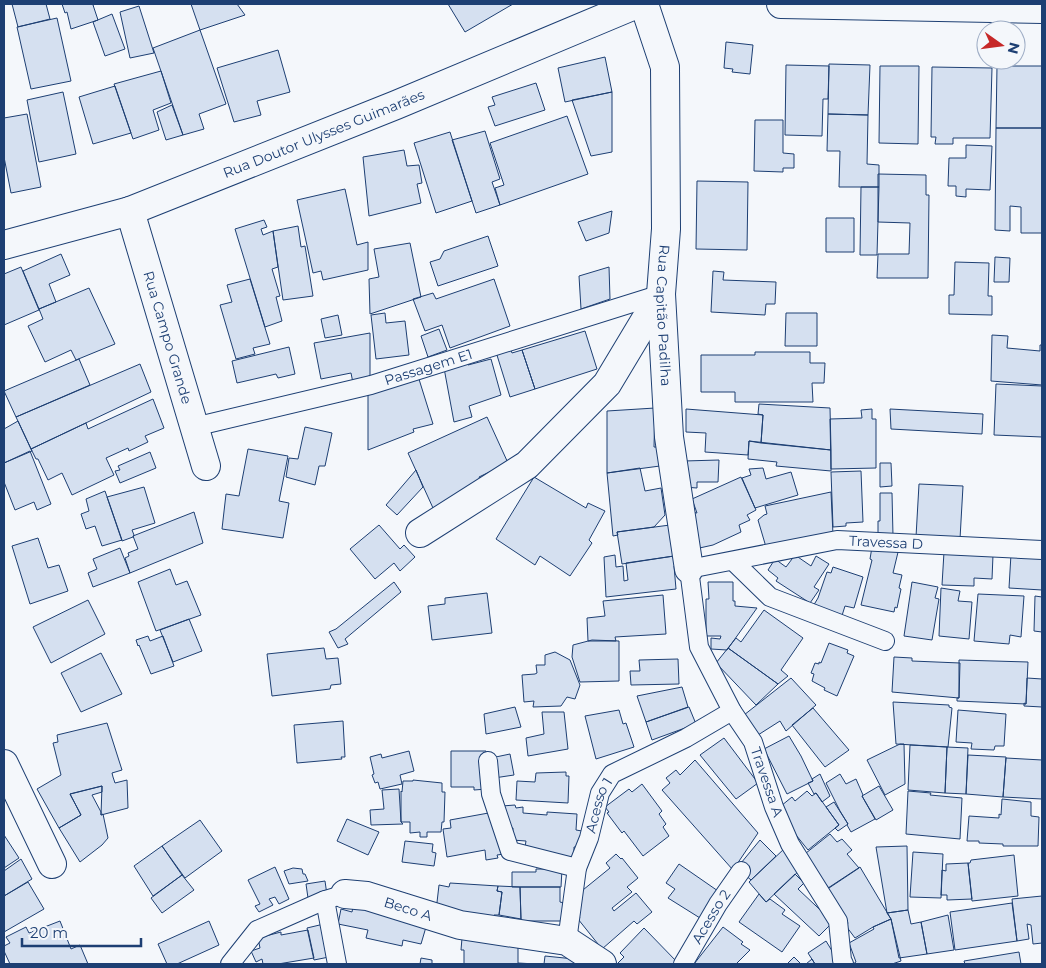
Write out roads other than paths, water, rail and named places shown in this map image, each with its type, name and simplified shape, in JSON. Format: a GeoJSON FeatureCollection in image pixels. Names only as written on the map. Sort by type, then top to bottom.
{"type":"FeatureCollection","features":[{"type":"Feature","properties":{"kind":"street","name":"Rua Doutor Ulysses Guimarães"},"geometry":{"type":"LineString","coordinates":[[4,244],[130,211],[396,105],[636,4]]}},
{"type":"Feature","properties":{"kind":"street","name":"Rua Capitão Padilha"},"geometry":{"type":"LineString","coordinates":[[644,4],[665,67],[666,228],[661,294],[669,437],[689,569]]}},
{"type":"Feature","properties":{"kind":"street"},"geometry":{"type":"LineString","coordinates":[[781,4],[1042,9]]}},
{"type":"Feature","properties":{"kind":"street","name":"Rua Campo Grande"},"geometry":{"type":"LineString","coordinates":[[130,211],[206,466]]}},
{"type":"Feature","properties":{"kind":"street"},"geometry":{"type":"LineString","coordinates":[[420,533],[527,465],[607,384],[661,294]]}},
{"type":"Feature","properties":{"kind":"street"},"geometry":{"type":"LineString","coordinates":[[4,764],[52,864]]}},
{"type":"Feature","properties":{"kind":"street","name":"Beco A"},"geometry":{"type":"LineString","coordinates":[[335,897],[367,896],[460,925],[567,941],[600,964]]}},
{"type":"Feature","properties":{"kind":"lane","name":"Passagem E1"},"geometry":{"type":"LineString","coordinates":[[194,427],[371,385],[661,294]]}},
{"type":"Feature","properties":{"kind":"lane","name":"Travessa D"},"geometry":{"type":"LineString","coordinates":[[689,569],[837,540],[1042,550]]}},
{"type":"Feature","properties":{"kind":"lane"},"geometry":{"type":"LineString","coordinates":[[733,561],[770,597],[885,641]]}},
{"type":"Feature","properties":{"kind":"lane","name":"Travessa A"},"geometry":{"type":"LineString","coordinates":[[689,569],[699,647],[732,711],[753,742],[774,807],[790,844],[838,921],[844,964]]}},
{"type":"Feature","properties":{"kind":"lane","name":"Acesso 1"},"geometry":{"type":"LineString","coordinates":[[567,941],[577,868],[589,838],[600,793],[612,774],[686,738],[732,711]]}},
{"type":"Feature","properties":{"kind":"lane"},"geometry":{"type":"LineString","coordinates":[[488,760],[491,794],[510,851],[577,868]]}},
{"type":"Feature","properties":{"kind":"lane","name":"Acesso 2"},"geometry":{"type":"LineString","coordinates":[[683,964],[718,904],[741,871]]}},
{"type":"Feature","properties":{"kind":"lane"},"geometry":{"type":"LineString","coordinates":[[230,964],[257,930],[335,897],[338,964]]}}]}
